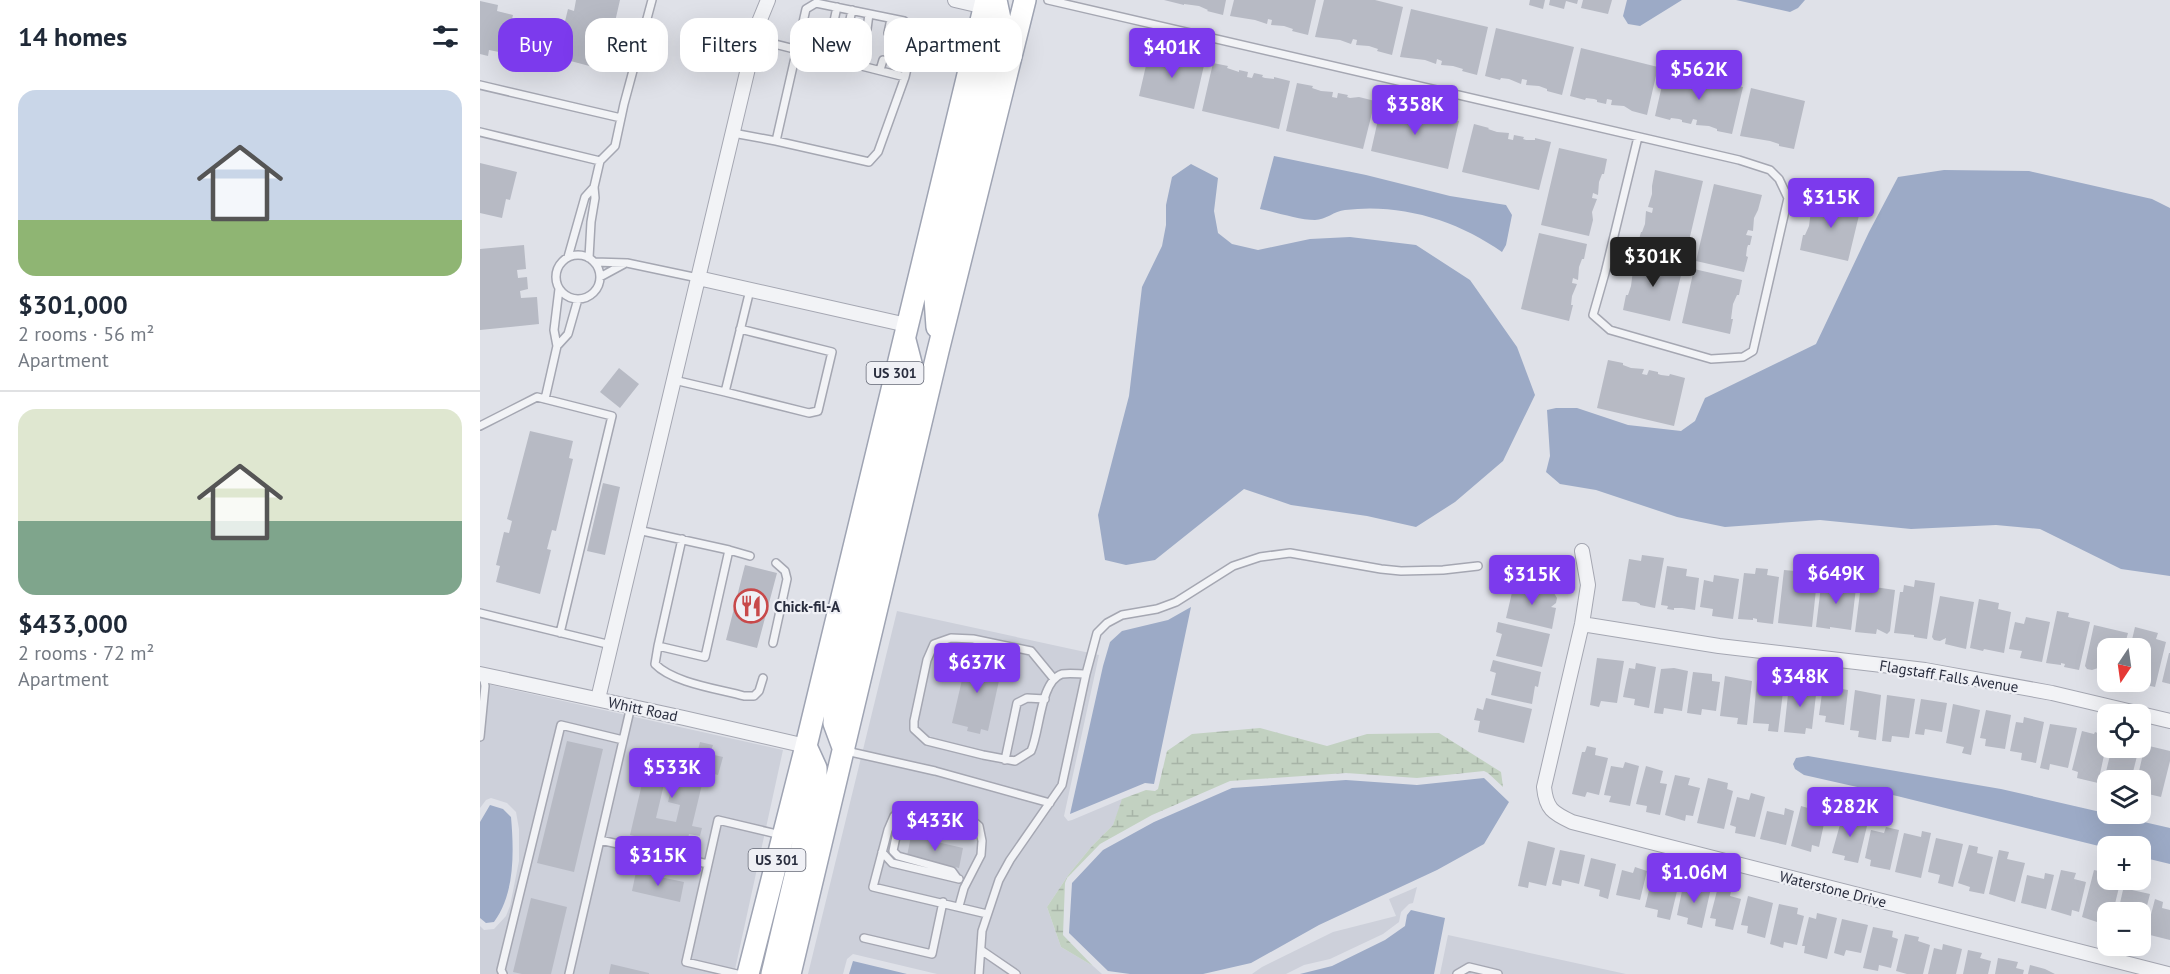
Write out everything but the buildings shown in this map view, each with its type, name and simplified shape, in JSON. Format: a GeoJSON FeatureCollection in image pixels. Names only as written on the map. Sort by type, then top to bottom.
{"type":"FeatureCollection","features":[{"type":"Feature","properties":{"kind":"main road","name":"US 301"},"geometry":{"type":"LineString","coordinates":[[790,974],[938,351],[1025,0]]}},
{"type":"Feature","properties":{"kind":"main road","name":"US 301"},"geometry":{"type":"LineString","coordinates":[[748,974],[806,746],[905,331],[989,2]]}},
{"type":"Feature","properties":{"kind":"main road"},"geometry":{"type":"LineString","coordinates":[[938,351],[935,298],[1000,19],[989,2]]}},
{"type":"Feature","properties":{"kind":"main road"},"geometry":{"type":"LineString","coordinates":[[844,750],[834,723],[836,694],[913,371],[905,331]]}},
{"type":"Feature","properties":{"kind":"main road"},"geometry":{"type":"LineString","coordinates":[[772,974],[816,788],[816,768],[806,746]]}},
{"type":"Feature","properties":{"kind":"street"},"geometry":{"type":"LineString","coordinates":[[761,18],[768,0]]}},
{"type":"Feature","properties":{"kind":"street"},"geometry":{"type":"LineString","coordinates":[[955,0],[989,2]]}},
{"type":"Feature","properties":{"kind":"street"},"geometry":{"type":"LineString","coordinates":[[598,699],[747,72]]}},
{"type":"Feature","properties":{"kind":"street"},"geometry":{"type":"LineString","coordinates":[[698,278],[905,331]]}},
{"type":"Feature","properties":{"kind":"street","name":"Waterstone Drive"},"geometry":{"type":"LineString","coordinates":[[1582,551],[1588,585],[1582,624],[1544,787],[1546,802],[1555,814],[1572,822],[2168,974]]}},
{"type":"Feature","properties":{"kind":"street","name":"Flagstaff Falls Avenue"},"geometry":{"type":"LineString","coordinates":[[1582,624],[1719,646],[1925,670],[2052,693],[2170,721]]}},
{"type":"Feature","properties":{"kind":"street","name":"Whitt Road"},"geometry":{"type":"LineString","coordinates":[[481,674],[806,746]]}},
{"type":"Feature","properties":{"kind":"lane"},"geometry":{"type":"LineString","coordinates":[[559,289],[570,298],[578,299],[591,295],[599,284],[600,277],[592,260],[591,222],[595,198],[594,187],[600,161],[615,146],[652,0]]}},
{"type":"Feature","properties":{"kind":"lane"},"geometry":{"type":"LineString","coordinates":[[1048,0],[1739,160],[1770,170],[1779,179],[1788,198],[1753,351],[1743,357],[1712,359],[1610,330],[1593,315],[1638,137]]}},
{"type":"Feature","properties":{"kind":"lane"},"geometry":{"type":"LineString","coordinates":[[804,18],[806,9],[816,3],[887,18]]}},
{"type":"Feature","properties":{"kind":"lane"},"geometry":{"type":"LineString","coordinates":[[835,18],[837,7]]}},
{"type":"Feature","properties":{"kind":"lane"},"geometry":{"type":"LineString","coordinates":[[850,18],[852,10]]}},
{"type":"Feature","properties":{"kind":"lane"},"geometry":{"type":"LineString","coordinates":[[868,18],[869,14]]}},
{"type":"Feature","properties":{"kind":"lane"},"geometry":{"type":"LineString","coordinates":[[880,70],[883,60]]}},
{"type":"Feature","properties":{"kind":"lane"},"geometry":{"type":"LineString","coordinates":[[872,68],[905,77]]}},
{"type":"Feature","properties":{"kind":"lane"},"geometry":{"type":"LineString","coordinates":[[776,141],[792,72]]}},
{"type":"Feature","properties":{"kind":"lane"},"geometry":{"type":"LineString","coordinates":[[733,133],[869,162],[878,152],[906,72]]}},
{"type":"Feature","properties":{"kind":"lane"},"geometry":{"type":"LineString","coordinates":[[480,85],[621,118]]}},
{"type":"Feature","properties":{"kind":"lane"},"geometry":{"type":"LineString","coordinates":[[480,132],[600,161]]}},
{"type":"Feature","properties":{"kind":"lane"},"geometry":{"type":"LineString","coordinates":[[568,257],[585,197],[594,187]]}},
{"type":"Feature","properties":{"kind":"lane"},"geometry":{"type":"LineString","coordinates":[[545,399],[557,346],[554,330],[559,289],[555,275],[561,261],[575,255],[698,278]]}},
{"type":"Feature","properties":{"kind":"lane"},"geometry":{"type":"LineString","coordinates":[[600,277],[627,263]]}},
{"type":"Feature","properties":{"kind":"lane"},"geometry":{"type":"LineString","coordinates":[[725,392],[750,290]]}},
{"type":"Feature","properties":{"kind":"lane"},"geometry":{"type":"LineString","coordinates":[[557,346],[568,334],[578,299]]}},
{"type":"Feature","properties":{"kind":"lane"},"geometry":{"type":"LineString","coordinates":[[674,380],[809,413],[818,411],[832,352],[740,329]]}},
{"type":"Feature","properties":{"kind":"lane"},"geometry":{"type":"LineString","coordinates":[[480,426],[537,397],[612,416],[560,633]]}},
{"type":"Feature","properties":{"kind":"lane"},"geometry":{"type":"LineString","coordinates":[[638,530],[750,555]]}},
{"type":"Feature","properties":{"kind":"lane"},"geometry":{"type":"LineString","coordinates":[[682,539],[655,664],[662,671],[673,676],[744,696],[754,696],[759,691],[763,678]]}},
{"type":"Feature","properties":{"kind":"lane"},"geometry":{"type":"LineString","coordinates":[[658,646],[705,657],[729,550]]}},
{"type":"Feature","properties":{"kind":"lane"},"geometry":{"type":"LineString","coordinates":[[979,974],[982,931],[999,880],[1010,860],[1062,785],[1097,633],[1107,623],[1122,615],[1157,609],[1176,602],[1233,566],[1260,557],[1290,554],[1401,571],[1478,566]]}},
{"type":"Feature","properties":{"kind":"lane"},"geometry":{"type":"LineString","coordinates":[[773,643],[787,579],[785,571],[776,562]]}},
{"type":"Feature","properties":{"kind":"lane"},"geometry":{"type":"LineString","coordinates":[[480,613],[610,645]]}},
{"type":"Feature","properties":{"kind":"lane"},"geometry":{"type":"LineString","coordinates":[[1054,679],[1031,651],[973,639],[951,638],[934,644],[927,660],[914,729],[927,741],[1015,761],[1031,751],[1047,691],[1054,679],[1063,674],[1086,674]]}},
{"type":"Feature","properties":{"kind":"lane"},"geometry":{"type":"LineString","coordinates":[[480,736],[485,686],[481,674]]}},
{"type":"Feature","properties":{"kind":"lane"},"geometry":{"type":"LineString","coordinates":[[1005,760],[1017,703],[1027,698],[1045,699]]}},
{"type":"Feature","properties":{"kind":"lane"},"geometry":{"type":"LineString","coordinates":[[569,974],[631,706]]}},
{"type":"Feature","properties":{"kind":"lane"},"geometry":{"type":"LineString","coordinates":[[503,974],[501,970],[561,725],[623,740]]}},
{"type":"Feature","properties":{"kind":"lane"},"geometry":{"type":"LineString","coordinates":[[844,750],[935,771],[1050,803]]}},
{"type":"Feature","properties":{"kind":"lane"},"geometry":{"type":"LineString","coordinates":[[959,906],[967,881],[981,855],[982,841],[978,826],[972,820],[912,807],[903,808],[894,816],[873,887],[987,914]]}},
{"type":"Feature","properties":{"kind":"lane"},"geometry":{"type":"LineString","coordinates":[[929,810],[923,815],[908,813],[898,822],[893,851],[898,856],[952,871],[957,878]]}},
{"type":"Feature","properties":{"kind":"lane"},"geometry":{"type":"LineString","coordinates":[[736,974],[686,962],[718,820],[784,836]]}},
{"type":"Feature","properties":{"kind":"lane"},"geometry":{"type":"LineString","coordinates":[[600,840],[708,864]]}},
{"type":"Feature","properties":{"kind":"lane"},"geometry":{"type":"LineString","coordinates":[[882,852],[892,863],[967,881]]}},
{"type":"Feature","properties":{"kind":"lane"},"geometry":{"type":"LineString","coordinates":[[878,871],[892,863]]}},
{"type":"Feature","properties":{"kind":"lane"},"geometry":{"type":"LineString","coordinates":[[864,938],[932,954],[943,902]]}},
{"type":"Feature","properties":{"kind":"lane"},"geometry":{"type":"LineString","coordinates":[[981,950],[1016,974]]}},
{"type":"Feature","properties":{"kind":"lane"},"geometry":{"type":"LineString","coordinates":[[1457,974],[1469,967],[1498,974]]}},
{"type":"Feature","properties":{"kind":"shaded area"},"geometry":{"type":"Polygon","coordinates":[[[897,611],[1099,655],[1064,816],[1068,821],[1122,799],[1122,802],[1113,825],[1069,874],[1047,907],[1061,947],[1102,974],[937,974],[853,954],[847,959],[843,974],[808,974],[897,611]]]}},
{"type":"Feature","properties":{"kind":"shaded area"},"geometry":{"type":"Polygon","coordinates":[[[487,684],[783,750],[734,974],[480,974],[480,926],[484,930],[494,929],[506,916],[519,861],[519,829],[516,812],[507,803],[491,798],[486,800],[480,808],[480,717],[487,684]]]}},
{"type":"Feature","properties":{"kind":"shaded area"},"geometry":{"type":"Polygon","coordinates":[[[1417,887],[1413,903],[1401,912],[1399,922],[1383,934],[1330,959],[1304,965],[1286,974],[1252,974],[1333,932],[1396,916],[1389,899],[1417,887]]]}},
{"type":"Feature","properties":{"kind":"shaded area"},"geometry":{"type":"Polygon","coordinates":[[[1448,935],[1626,974],[1440,974],[1448,935]]]}},
{"type":"Feature","properties":{"kind":"green space"},"geometry":{"type":"Polygon","coordinates":[[[1260,728],[1327,746],[1367,734],[1439,733],[1501,772],[1503,787],[1484,771],[1417,778],[1346,773],[1230,781],[1152,815],[1100,844],[1067,878],[1065,883],[1063,935],[1093,966],[1061,947],[1047,907],[1069,874],[1113,825],[1122,799],[1146,790],[1158,789],[1167,751],[1192,734],[1260,728]]]}},
{"type":"Feature","properties":{"kind":"water"},"geometry":{"type":"Polygon","coordinates":[[[1627,0],[1682,0],[1640,26],[1628,24],[1623,16],[1627,0]]]}},
{"type":"Feature","properties":{"kind":"water"},"geometry":{"type":"Polygon","coordinates":[[[1736,0],[1805,0],[1798,8],[1790,12],[1736,0]]]}},
{"type":"Feature","properties":{"kind":"water"},"geometry":{"type":"Polygon","coordinates":[[[1274,156],[1366,175],[1450,196],[1506,205],[1512,215],[1506,245],[1502,252],[1485,241],[1447,223],[1407,212],[1366,208],[1345,210],[1323,219],[1309,220],[1260,209],[1274,156]]]}},
{"type":"Feature","properties":{"kind":"water"},"geometry":{"type":"Polygon","coordinates":[[[1191,164],[1218,178],[1214,211],[1218,233],[1232,244],[1258,250],[1310,239],[1350,237],[1416,245],[1470,280],[1517,347],[1535,395],[1503,461],[1455,502],[1416,527],[1367,516],[1291,505],[1244,489],[1155,560],[1126,565],[1105,560],[1098,515],[1129,396],[1142,287],[1162,246],[1166,225],[1166,205],[1172,177],[1191,164]]]}},
{"type":"Feature","properties":{"kind":"water"},"geometry":{"type":"Polygon","coordinates":[[[1944,170],[2029,171],[2152,199],[2170,208],[2170,576],[2121,569],[2040,529],[1996,525],[1911,529],[1820,520],[1725,527],[1677,517],[1596,490],[1560,484],[1546,472],[1550,456],[1547,410],[1577,408],[1628,425],[1681,431],[1695,421],[1705,398],[1816,344],[1898,177],[1944,170]]]}},
{"type":"Feature","properties":{"kind":"water"},"geometry":{"type":"Polygon","coordinates":[[[1191,607],[1154,784],[1145,783],[1070,814],[1110,642],[1122,631],[1168,620],[1191,607]]]}},
{"type":"Feature","properties":{"kind":"water"},"geometry":{"type":"Polygon","coordinates":[[[1808,756],[2001,789],[2097,811],[2097,824],[2151,824],[2170,828],[2170,864],[2151,859],[2151,836],[2097,836],[2097,846],[1804,775],[1795,769],[1793,764],[1796,758],[1808,756]]]}},
{"type":"Feature","properties":{"kind":"water"},"geometry":{"type":"Polygon","coordinates":[[[1484,778],[1509,802],[1484,844],[1437,870],[1319,925],[1251,963],[1203,974],[1130,974],[1108,971],[1069,933],[1072,883],[1103,850],[1154,822],[1232,788],[1346,780],[1417,785],[1484,778]]]}},
{"type":"Feature","properties":{"kind":"water"},"geometry":{"type":"Polygon","coordinates":[[[490,805],[503,809],[511,817],[513,844],[512,872],[506,899],[494,922],[486,923],[480,918],[480,822],[490,805]]]}},
{"type":"Feature","properties":{"kind":"water"},"geometry":{"type":"Polygon","coordinates":[[[1411,910],[1445,918],[1434,974],[1300,974],[1332,966],[1385,940],[1405,926],[1407,915],[1411,910]]]}},
{"type":"Feature","properties":{"kind":"water"},"geometry":{"type":"Polygon","coordinates":[[[853,961],[907,974],[849,974],[853,961]]]}},
{"type":"Feature","properties":{"kind":"place","name":"Chick-fil-A"},"geometry":{"type":"Point","coordinates":[751,606]}}]}
